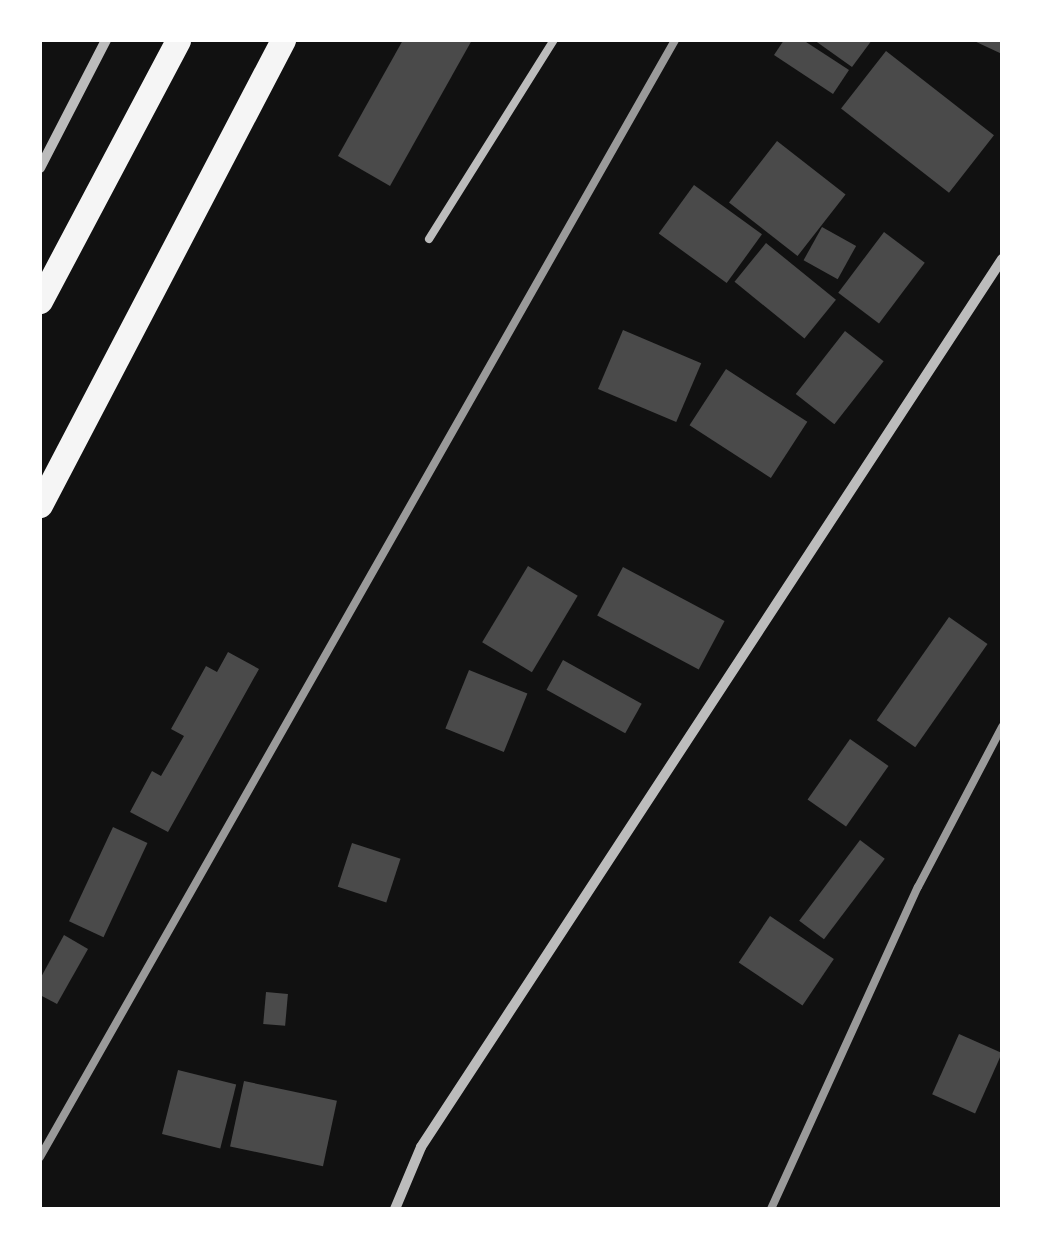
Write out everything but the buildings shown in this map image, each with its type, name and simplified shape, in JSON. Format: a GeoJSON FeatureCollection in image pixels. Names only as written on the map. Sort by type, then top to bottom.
{"type":"FeatureCollection","features":[{"type":"Feature","properties":{"kind":"main road"},"geometry":{"type":"LineString","coordinates":[[40,301],[178,40]]}},
{"type":"Feature","properties":{"kind":"main road"},"geometry":{"type":"LineString","coordinates":[[40,505],[283,40]]}},
{"type":"Feature","properties":{"kind":"street"},"geometry":{"type":"LineString","coordinates":[[40,168],[106,40]]}},
{"type":"Feature","properties":{"kind":"street"},"geometry":{"type":"LineString","coordinates":[[395,1209],[420,1147],[1002,260]]}},
{"type":"Feature","properties":{"kind":"lane"},"geometry":{"type":"LineString","coordinates":[[429,240],[554,40]]}},
{"type":"Feature","properties":{"kind":"railway"},"geometry":{"type":"LineString","coordinates":[[40,1157],[675,40]]}},
{"type":"Feature","properties":{"kind":"railway"},"geometry":{"type":"LineString","coordinates":[[771,1209],[918,887],[1002,727]]}}]}
